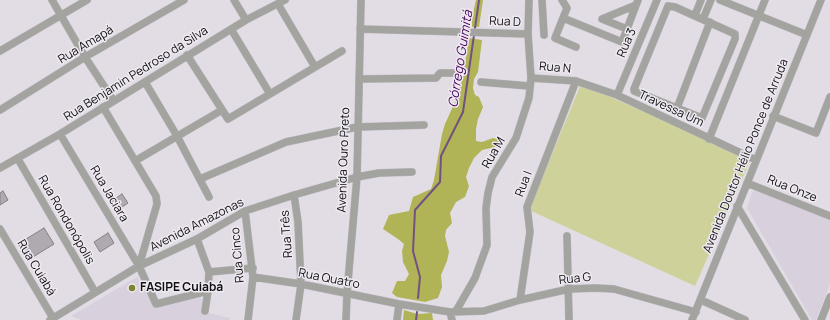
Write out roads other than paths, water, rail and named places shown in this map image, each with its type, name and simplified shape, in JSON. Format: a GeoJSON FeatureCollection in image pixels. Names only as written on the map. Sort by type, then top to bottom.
{"type":"FeatureCollection","features":[{"type":"Feature","properties":{"kind":"street"},"geometry":{"type":"LineString","coordinates":[[52,0],[85,57],[113,100]]}},
{"type":"Feature","properties":{"kind":"street"},"geometry":{"type":"LineString","coordinates":[[0,51],[87,0]]}},
{"type":"Feature","properties":{"kind":"street","name":"Rua Amapá"},"geometry":{"type":"LineString","coordinates":[[0,110],[85,57],[184,0]]}},
{"type":"Feature","properties":{"kind":"street"},"geometry":{"type":"LineString","coordinates":[[234,0],[246,20]]}},
{"type":"Feature","properties":{"kind":"street","name":"Rua Benjamin Pedroso da Silva"},"geometry":{"type":"LineString","coordinates":[[0,168],[60,134],[113,100],[246,20],[285,0]]}},
{"type":"Feature","properties":{"kind":"street","name":"Avenida Ouro Preto"},"geometry":{"type":"LineString","coordinates":[[346,320],[356,177],[361,0]]}},
{"type":"Feature","properties":{"kind":"street","name":"Rua M"},"geometry":{"type":"LineString","coordinates":[[453,311],[475,278],[487,245],[486,208],[492,177],[516,138],[529,98],[531,78],[528,34],[529,0]]}},
{"type":"Feature","properties":{"kind":"street"},"geometry":{"type":"LineString","coordinates":[[542,0],[544,36]]}},
{"type":"Feature","properties":{"kind":"street"},"geometry":{"type":"LineString","coordinates":[[562,0],[567,8],[555,38],[576,47]]}},
{"type":"Feature","properties":{"kind":"street","name":"Rua 3"},"geometry":{"type":"LineString","coordinates":[[617,95],[657,0]]}},
{"type":"Feature","properties":{"kind":"street"},"geometry":{"type":"LineString","coordinates":[[695,15],[701,0]]}},
{"type":"Feature","properties":{"kind":"street"},"geometry":{"type":"LineString","coordinates":[[677,108],[707,21],[711,0]]}},
{"type":"Feature","properties":{"kind":"street"},"geometry":{"type":"LineString","coordinates":[[720,0],[807,35]]}},
{"type":"Feature","properties":{"kind":"street"},"geometry":{"type":"LineString","coordinates":[[709,139],[765,0]]}},
{"type":"Feature","properties":{"kind":"street","name":"Avenida Doutor Hélio Ponce de Arruda"},"geometry":{"type":"LineString","coordinates":[[692,320],[821,0]]}},
{"type":"Feature","properties":{"kind":"street"},"geometry":{"type":"LineString","coordinates":[[563,18],[622,42],[637,3]]}},
{"type":"Feature","properties":{"kind":"street"},"geometry":{"type":"LineString","coordinates":[[627,29],[602,19],[637,3]]}},
{"type":"Feature","properties":{"kind":"street"},"geometry":{"type":"LineString","coordinates":[[278,4],[315,67]]}},
{"type":"Feature","properties":{"kind":"street"},"geometry":{"type":"LineString","coordinates":[[668,6],[675,7],[707,21],[735,34],[735,39],[702,118],[634,91],[668,6]]}},
{"type":"Feature","properties":{"kind":"street"},"geometry":{"type":"LineString","coordinates":[[231,29],[270,94]]}},
{"type":"Feature","properties":{"kind":"street","name":"Rua D"},"geometry":{"type":"LineString","coordinates":[[360,29],[528,34]]}},
{"type":"Feature","properties":{"kind":"street"},"geometry":{"type":"LineString","coordinates":[[188,55],[228,119],[342,51]]}},
{"type":"Feature","properties":{"kind":"street"},"geometry":{"type":"LineString","coordinates":[[359,79],[436,78],[440,73],[457,73]]}},
{"type":"Feature","properties":{"kind":"street","name":"Rua N"},"geometry":{"type":"LineString","coordinates":[[531,78],[576,81]]}},
{"type":"Feature","properties":{"kind":"street","name":"Travessa Um"},"geometry":{"type":"LineString","coordinates":[[576,81],[617,95],[756,160]]}},
{"type":"Feature","properties":{"kind":"street","name":"Rua I"},"geometry":{"type":"LineString","coordinates":[[520,300],[530,232],[527,207],[576,81]]}},
{"type":"Feature","properties":{"kind":"street"},"geometry":{"type":"LineString","coordinates":[[145,82],[177,136],[209,197]]}},
{"type":"Feature","properties":{"kind":"street"},"geometry":{"type":"LineString","coordinates":[[481,82],[530,86]]}},
{"type":"Feature","properties":{"kind":"street"},"geometry":{"type":"LineString","coordinates":[[774,116],[816,133],[830,98]]}},
{"type":"Feature","properties":{"kind":"street"},"geometry":{"type":"LineString","coordinates":[[103,107],[157,199],[139,266]]}},
{"type":"Feature","properties":{"kind":"street"},"geometry":{"type":"LineString","coordinates":[[135,161],[222,110]]}},
{"type":"Feature","properties":{"kind":"street"},"geometry":{"type":"LineString","coordinates":[[200,179],[286,142],[357,126],[424,125]]}},
{"type":"Feature","properties":{"kind":"street","name":"Rua Jaciara"},"geometry":{"type":"LineString","coordinates":[[60,134],[139,266],[156,304],[208,291]]}},
{"type":"Feature","properties":{"kind":"street","name":"Rua Rondonópolis"},"geometry":{"type":"LineString","coordinates":[[18,159],[95,292]]}},
{"type":"Feature","properties":{"kind":"street","name":"Avenida Amazonas"},"geometry":{"type":"LineString","coordinates":[[51,319],[139,266],[197,239],[245,211],[294,194],[356,177],[379,173],[412,172]]}},
{"type":"Feature","properties":{"kind":"street","name":"Rua Onze"},"geometry":{"type":"LineString","coordinates":[[747,183],[830,216]]}},
{"type":"Feature","properties":{"kind":"street","name":"Rua Três"},"geometry":{"type":"LineString","coordinates":[[294,194],[298,222],[301,284],[296,320]]}},
{"type":"Feature","properties":{"kind":"street"},"geometry":{"type":"LineString","coordinates":[[738,206],[805,320]]}},
{"type":"Feature","properties":{"kind":"street","name":"Rua Cinco"},"geometry":{"type":"LineString","coordinates":[[245,211],[254,277],[248,320]]}},
{"type":"Feature","properties":{"kind":"street","name":"Rua Cuiabá"},"geometry":{"type":"LineString","coordinates":[[0,229],[51,319]]}},
{"type":"Feature","properties":{"kind":"street"},"geometry":{"type":"LineString","coordinates":[[568,236],[570,320]]}},
{"type":"Feature","properties":{"kind":"street"},"geometry":{"type":"LineString","coordinates":[[197,239],[209,272],[205,311]]}},
{"type":"Feature","properties":{"kind":"street"},"geometry":{"type":"LineString","coordinates":[[209,272],[253,268]]}},
{"type":"Feature","properties":{"kind":"street","name":"Rua Quatro"},"geometry":{"type":"LineString","coordinates":[[254,277],[301,284],[399,304],[453,311]]}},
{"type":"Feature","properties":{"kind":"street","name":"Rua G"},"geometry":{"type":"LineString","coordinates":[[453,311],[484,312],[520,300],[569,289],[595,288],[614,289],[696,312]]}},
{"type":"Feature","properties":{"kind":"street"},"geometry":{"type":"LineString","coordinates":[[821,320],[830,297]]}},
{"type":"Feature","properties":{"kind":"street"},"geometry":{"type":"LineString","coordinates":[[701,300],[746,320]]}},
{"type":"Feature","properties":{"kind":"street"},"geometry":{"type":"LineString","coordinates":[[397,320],[399,304]]}},
{"type":"Feature","properties":{"kind":"street"},"geometry":{"type":"LineString","coordinates":[[452,320],[453,311]]}},
{"type":"Feature","properties":{"kind":"waterway","name":"Córrego Guimitá"},"geometry":{"type":"LineString","coordinates":[[418,298],[420,277],[413,251],[415,210],[440,182],[441,156],[463,112],[479,0]]}},
{"type":"Feature","properties":{"kind":"waterway","name":"Córrego Guimitá"},"geometry":{"type":"LineString","coordinates":[[416,320],[417,312]]}},
{"type":"Feature","properties":{"kind":"place","name":"FASIPE Cuiabá"},"geometry":{"type":"Point","coordinates":[132,288]}}]}
